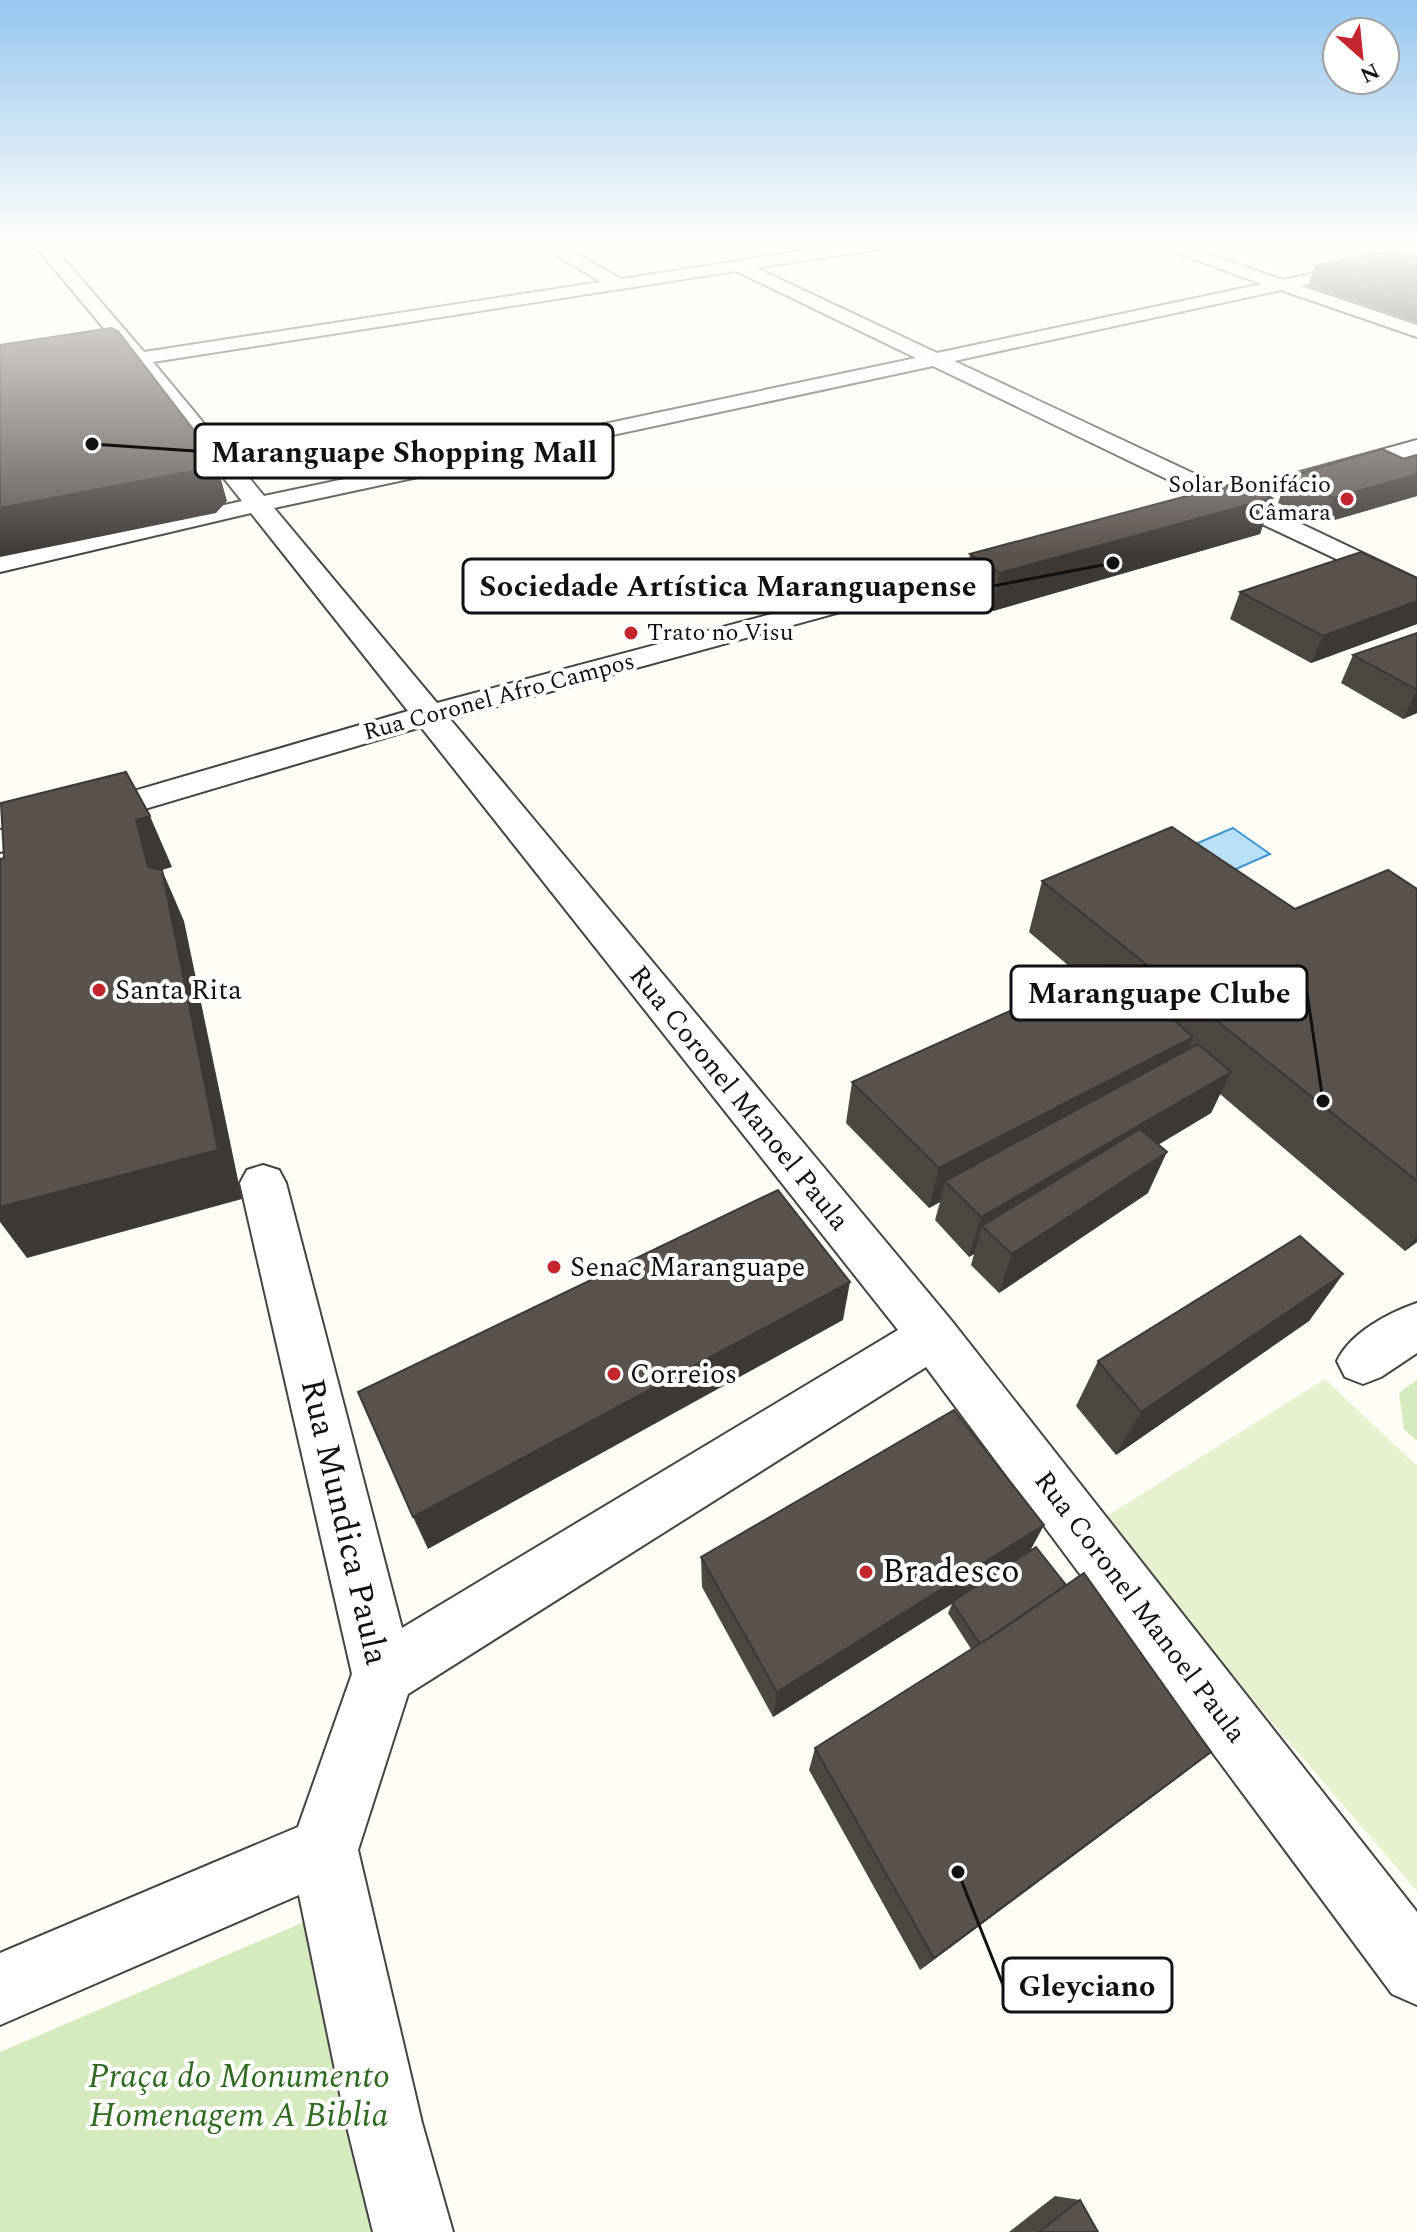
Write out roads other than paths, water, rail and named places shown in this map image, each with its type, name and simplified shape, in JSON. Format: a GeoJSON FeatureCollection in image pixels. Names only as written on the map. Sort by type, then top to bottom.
{"type":"FeatureCollection","features":[{"type":"Feature","properties":{"kind":"street","name":"Rua Coronel Manoel Paula"},"geometry":{"type":"LineString","coordinates":[[130,347],[933,1336],[1417,1969]]}},
{"type":"Feature","properties":{"kind":"street"},"geometry":{"type":"LineString","coordinates":[[0,380],[203,347]]}},
{"type":"Feature","properties":{"kind":"street"},"geometry":{"type":"LineString","coordinates":[[913,347],[1417,589]]}},
{"type":"Feature","properties":{"kind":"street"},"geometry":{"type":"LineString","coordinates":[[0,564],[255,505],[999,347]]}},
{"type":"Feature","properties":{"kind":"street"},"geometry":{"type":"LineString","coordinates":[[1168,515],[1417,447]]}},
{"type":"Feature","properties":{"kind":"street","name":"Rua Coronel Afro Campos"},"geometry":{"type":"LineString","coordinates":[[0,841],[429,715],[1045,549]]}},
{"type":"Feature","properties":{"kind":"street","name":"Rua Mundica Paula"},"geometry":{"type":"LineString","coordinates":[[263,1183],[383,1674],[324,1850]]}},
{"type":"Feature","properties":{"kind":"street"},"geometry":{"type":"LineString","coordinates":[[1363,1361],[1417,1325]]}},
{"type":"Feature","properties":{"kind":"street"},"geometry":{"type":"LineString","coordinates":[[383,1674],[933,1336]]}},
{"type":"Feature","properties":{"kind":"street"},"geometry":{"type":"LineString","coordinates":[[0,1989],[324,1850],[384,2123],[413,2232]]}},
{"type":"Feature","properties":{"kind":"water"},"geometry":{"type":"Polygon","coordinates":[[[1233,828],[1270,854],[1209,881],[1172,854],[1233,828]]]}},
{"type":"Feature","properties":{"kind":"place","name":"Maranguape Shopping Mall"},"geometry":{"type":"Point","coordinates":[92,444]}},
{"type":"Feature","properties":{"kind":"place","name":"Solar Bonifácio Câmara"},"geometry":{"type":"Point","coordinates":[1347,499]}},
{"type":"Feature","properties":{"kind":"place","name":"Sociedade Artística Maranguapense"},"geometry":{"type":"Point","coordinates":[1113,563]}},
{"type":"Feature","properties":{"kind":"place","name":"Trato no Visu"},"geometry":{"type":"Point","coordinates":[631,633]}},
{"type":"Feature","properties":{"kind":"place","name":"Santa Rita"},"geometry":{"type":"Point","coordinates":[99,990]}},
{"type":"Feature","properties":{"kind":"place","name":"Maranguape Clube"},"geometry":{"type":"Point","coordinates":[1323,1101]}},
{"type":"Feature","properties":{"kind":"place","name":"Senac Maranguape"},"geometry":{"type":"Point","coordinates":[554,1267]}},
{"type":"Feature","properties":{"kind":"place","name":"Correios"},"geometry":{"type":"Point","coordinates":[614,1374]}},
{"type":"Feature","properties":{"kind":"place","name":"Bradesco"},"geometry":{"type":"Point","coordinates":[866,1572]}},
{"type":"Feature","properties":{"kind":"place","name":"Gleyciano"},"geometry":{"type":"Point","coordinates":[958,1872]}},
{"type":"Feature","properties":{"kind":"park label","name":"Praça do Monumento Homenagem A Biblia"},"geometry":{"type":"Point","coordinates":[239,2096]}}]}
